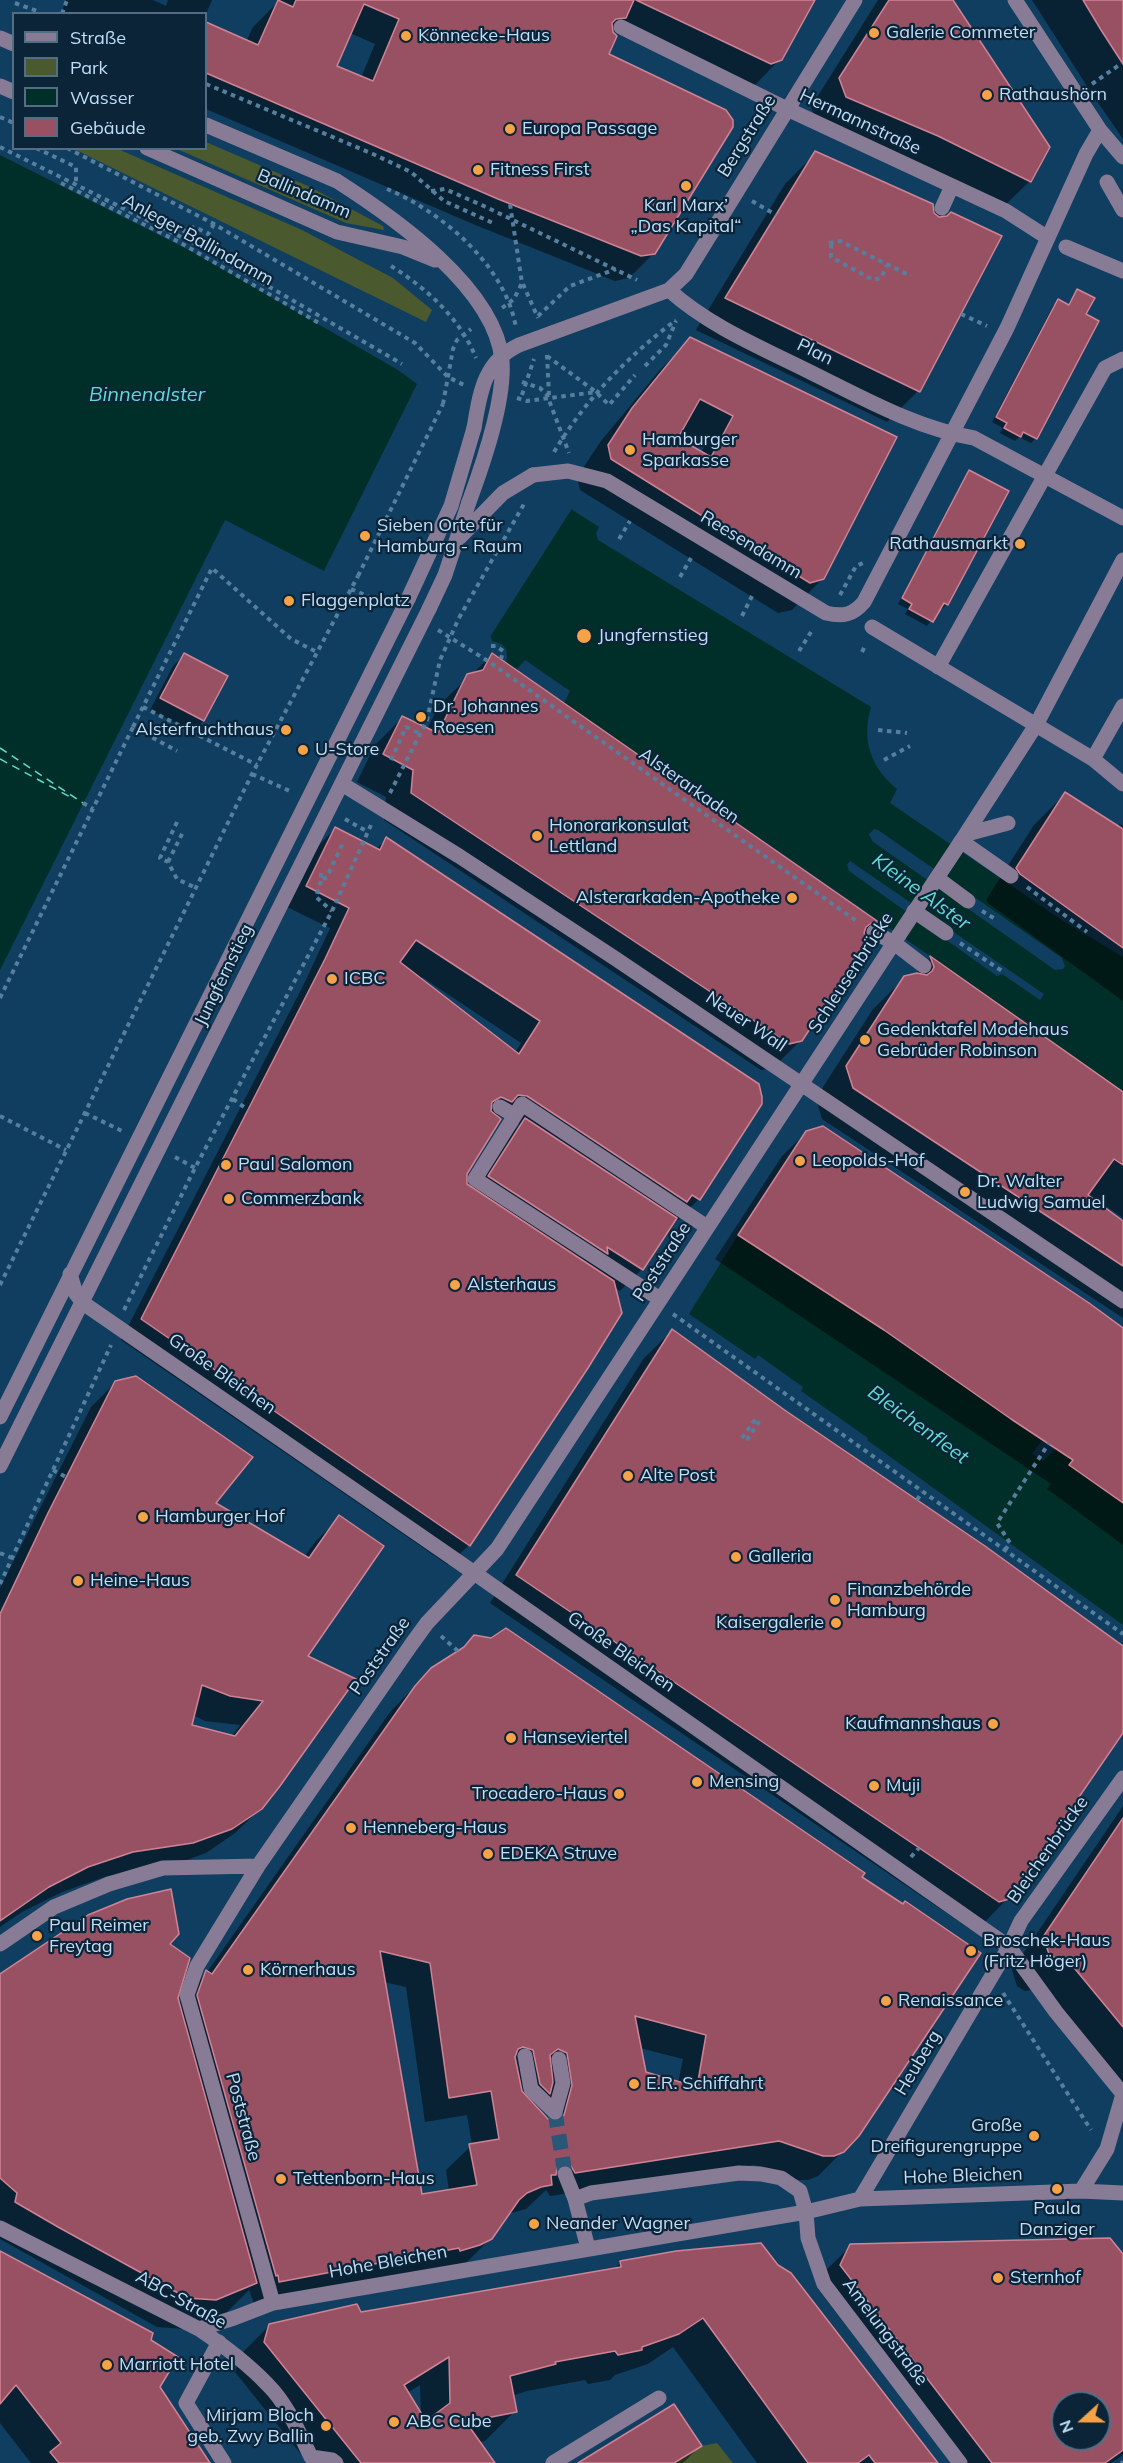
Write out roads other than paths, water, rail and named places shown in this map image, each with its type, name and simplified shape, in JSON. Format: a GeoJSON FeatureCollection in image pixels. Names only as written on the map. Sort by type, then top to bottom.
{"type":"FeatureCollection","features":[{"type":"Feature","properties":{"kind":"street","name":"Bergstraße"},"geometry":{"type":"LineString","coordinates":[[669,290],[687,274],[855,0]]}},
{"type":"Feature","properties":{"kind":"street"},"geometry":{"type":"LineString","coordinates":[[1015,0],[1100,130],[1123,157]]}},
{"type":"Feature","properties":{"kind":"street","name":"Hermannstraße"},"geometry":{"type":"LineString","coordinates":[[621,27],[787,110],[1006,211],[1048,238]]}},
{"type":"Feature","properties":{"kind":"street","name":"Ballindamm"},"geometry":{"type":"LineString","coordinates":[[207,125],[337,181],[409,232],[470,291],[501,336],[512,344],[519,345]]}},
{"type":"Feature","properties":{"kind":"street"},"geometry":{"type":"LineString","coordinates":[[952,434],[1004,334],[1086,154],[1100,130]]}},
{"type":"Feature","properties":{"kind":"street","name":"Ballindamm"},"geometry":{"type":"LineString","coordinates":[[152,150],[337,232],[403,247],[448,268]]}},
{"type":"Feature","properties":{"kind":"street"},"geometry":{"type":"LineString","coordinates":[[1107,182],[1123,210]]}},
{"type":"Feature","properties":{"kind":"street"},"geometry":{"type":"LineString","coordinates":[[942,208],[952,186]]}},
{"type":"Feature","properties":{"kind":"street"},"geometry":{"type":"LineString","coordinates":[[1066,247],[1123,271]]}},
{"type":"Feature","properties":{"kind":"street","name":"Plan"},"geometry":{"type":"LineString","coordinates":[[669,290],[691,309],[733,334],[886,409],[952,434],[974,438],[1123,518]]}},
{"type":"Feature","properties":{"kind":"street","name":"Jungfernstieg"},"geometry":{"type":"LineString","coordinates":[[0,1417],[408,599],[451,506],[474,428],[481,390],[487,373],[502,356],[519,345],[669,290]]}},
{"type":"Feature","properties":{"kind":"street","name":"Ballindamm"},"geometry":{"type":"LineString","coordinates":[[488,317],[502,356]]}},
{"type":"Feature","properties":{"kind":"street","name":"Jungfernstieg"},"geometry":{"type":"LineString","coordinates":[[0,1466],[445,575],[490,441],[503,377],[502,356]]}},
{"type":"Feature","properties":{"kind":"street"},"geometry":{"type":"LineString","coordinates":[[938,666],[1105,368],[1123,359]]}},
{"type":"Feature","properties":{"kind":"street","name":"Reesendamm"},"geometry":{"type":"LineString","coordinates":[[458,539],[503,493],[533,475],[568,471],[607,482],[826,613],[838,616],[848,615],[856,611],[864,602],[952,434]]}},
{"type":"Feature","properties":{"kind":"street","name":"Schleusenbrücke"},"geometry":{"type":"LineString","coordinates":[[801,1086],[1036,725],[1123,560]]}},
{"type":"Feature","properties":{"kind":"street"},"geometry":{"type":"LineString","coordinates":[[872,627],[1093,759],[1123,784]]}},
{"type":"Feature","properties":{"kind":"street"},"geometry":{"type":"LineString","coordinates":[[1093,759],[1123,706]]}},
{"type":"Feature","properties":{"kind":"street","name":"Neuer Wall"},"geometry":{"type":"LineString","coordinates":[[342,784],[459,856],[616,959],[775,1065],[801,1086],[1123,1300]]}},
{"type":"Feature","properties":{"kind":"street"},"geometry":{"type":"LineString","coordinates":[[962,839],[1008,824]]}},
{"type":"Feature","properties":{"kind":"street"},"geometry":{"type":"LineString","coordinates":[[962,839],[1016,880]]}},
{"type":"Feature","properties":{"kind":"street"},"geometry":{"type":"LineString","coordinates":[[936,878],[968,901]]}},
{"type":"Feature","properties":{"kind":"street","name":"Schleusenbrücke"},"geometry":{"type":"LineString","coordinates":[[914,911],[946,933]]}},
{"type":"Feature","properties":{"kind":"street"},"geometry":{"type":"LineString","coordinates":[[874,932],[896,939],[924,966]]}},
{"type":"Feature","properties":{"kind":"street","name":"Poststraße"},"geometry":{"type":"LineString","coordinates":[[273,2303],[188,1995],[197,1966],[258,1866],[427,1623],[497,1549],[801,1086]]}},
{"type":"Feature","properties":{"kind":"street"},"geometry":{"type":"LineString","coordinates":[[659,1301],[475,1179],[514,1115],[522,1104],[707,1227]]}},
{"type":"Feature","properties":{"kind":"street"},"geometry":{"type":"LineString","coordinates":[[500,1107],[514,1115]]}},
{"type":"Feature","properties":{"kind":"street"},"geometry":{"type":"LineString","coordinates":[[70,1274],[76,1294],[83,1303]]}},
{"type":"Feature","properties":{"kind":"street","name":"Große Bleichen"},"geometry":{"type":"LineString","coordinates":[[83,1303],[473,1572],[1009,1947],[1056,2012],[1123,2094],[1107,2149],[1081,2191]]}},
{"type":"Feature","properties":{"kind":"street","name":"Bleichenbrücke"},"geometry":{"type":"LineString","coordinates":[[1009,1947],[1021,1921],[1123,1778]]}},
{"type":"Feature","properties":{"kind":"street"},"geometry":{"type":"LineString","coordinates":[[0,1944],[54,1907],[110,1884],[163,1868],[258,1866]]}},
{"type":"Feature","properties":{"kind":"street","name":"Heuberg"},"geometry":{"type":"LineString","coordinates":[[860,2199],[1009,1947]]}},
{"type":"Feature","properties":{"kind":"street"},"geometry":{"type":"LineString","coordinates":[[525,2056],[531,2089],[555,2112],[562,2083],[558,2060]]}},
{"type":"Feature","properties":{"kind":"street"},"geometry":{"type":"LineString","coordinates":[[575,2199],[591,2193],[740,2173],[761,2174],[781,2178],[800,2191],[806,2212]]}},
{"type":"Feature","properties":{"kind":"street"},"geometry":{"type":"LineString","coordinates":[[565,2174],[575,2199],[588,2248]]}},
{"type":"Feature","properties":{"kind":"street","name":"Hohe Bleichen"},"geometry":{"type":"LineString","coordinates":[[199,2329],[273,2303],[806,2212],[860,2199],[1081,2191],[1123,2193]]}},
{"type":"Feature","properties":{"kind":"street","name":"Amelungstraße"},"geometry":{"type":"LineString","coordinates":[[806,2212],[808,2238],[824,2284],[960,2463]]}},
{"type":"Feature","properties":{"kind":"street","name":"ABC-Straße"},"geometry":{"type":"LineString","coordinates":[[0,2228],[199,2329],[219,2342],[270,2386],[292,2418],[307,2460],[332,2460],[336,2463]]}},
{"type":"Feature","properties":{"kind":"street"},"geometry":{"type":"LineString","coordinates":[[219,2342],[186,2403],[224,2463]]}},
{"type":"Feature","properties":{"kind":"street"},"geometry":{"type":"LineString","coordinates":[[554,2463],[659,2398]]}},
{"type":"Feature","properties":{"kind":"water"},"geometry":{"type":"Polygon","coordinates":[[[0,155],[191,251],[398,370],[571,509],[599,527],[596,533],[598,540],[871,707],[868,719],[868,742],[875,763],[897,789],[890,803],[1063,921],[1123,957],[1123,1098],[930,956],[564,703],[570,691],[525,660],[517,669],[506,663],[505,648],[500,643],[492,641],[490,632],[330,558],[324,571],[225,520],[0,970],[0,155]],[[874,829],[869,834],[872,841],[1055,970],[1063,969],[1065,966],[1062,958],[874,829]],[[850,861],[847,865],[849,871],[997,976],[1002,974],[1040,1000],[1044,994],[850,861]]]}},
{"type":"Feature","properties":{"kind":"water","name":"Bleichenfleet"},"geometry":{"type":"Polygon","coordinates":[[[738,1235],[884,1330],[1042,1440],[1032,1454],[1043,1461],[1123,1384],[1070,1465],[1123,1503],[1123,1625],[801,1391],[803,1387],[758,1355],[755,1359],[689,1314],[738,1235]]]}},
{"type":"Feature","properties":{"kind":"tunnel"},"geometry":{"type":"LineString","coordinates":[[555,2112],[565,2174]]}},
{"type":"Feature","properties":{"kind":"place","name":"Galerie Commeter"},"geometry":{"type":"Point","coordinates":[874,33]}},
{"type":"Feature","properties":{"kind":"place","name":"Könnecke-Haus"},"geometry":{"type":"Point","coordinates":[406,36]}},
{"type":"Feature","properties":{"kind":"place","name":"Rathaushörn"},"geometry":{"type":"Point","coordinates":[987,95]}},
{"type":"Feature","properties":{"kind":"place","name":"Europa Passage"},"geometry":{"type":"Point","coordinates":[510,129]}},
{"type":"Feature","properties":{"kind":"place","name":"Fitness First"},"geometry":{"type":"Point","coordinates":[478,170]}},
{"type":"Feature","properties":{"kind":"place","name":"Karl Marx’ „Das Kapital“"},"geometry":{"type":"Point","coordinates":[686,186]}},
{"type":"Feature","properties":{"kind":"place","name":"Hamburger Sparkasse"},"geometry":{"type":"Point","coordinates":[630,450]}},
{"type":"Feature","properties":{"kind":"place","name":"Sieben Orte für Hamburg - Raum"},"geometry":{"type":"Point","coordinates":[365,536]}},
{"type":"Feature","properties":{"kind":"place","name":"Rathausmarkt"},"geometry":{"type":"Point","coordinates":[1020,544]}},
{"type":"Feature","properties":{"kind":"place","name":"Flaggenplatz"},"geometry":{"type":"Point","coordinates":[289,601]}},
{"type":"Feature","properties":{"kind":"place","name":"Jungfernstieg"},"geometry":{"type":"Point","coordinates":[584,636]}},
{"type":"Feature","properties":{"kind":"place","name":"Dr. Johannes Roesen"},"geometry":{"type":"Point","coordinates":[421,717]}},
{"type":"Feature","properties":{"kind":"place","name":"Alsterfruchthaus"},"geometry":{"type":"Point","coordinates":[286,730]}},
{"type":"Feature","properties":{"kind":"place","name":"U-Store"},"geometry":{"type":"Point","coordinates":[303,750]}},
{"type":"Feature","properties":{"kind":"place","name":"Honorarkonsulat Lettland"},"geometry":{"type":"Point","coordinates":[537,836]}},
{"type":"Feature","properties":{"kind":"place","name":"Alsterarkaden-Apotheke"},"geometry":{"type":"Point","coordinates":[792,898]}},
{"type":"Feature","properties":{"kind":"place","name":"ICBC"},"geometry":{"type":"Point","coordinates":[332,979]}},
{"type":"Feature","properties":{"kind":"place","name":"Gedenktafel Modehaus Gebrüder Robinson"},"geometry":{"type":"Point","coordinates":[865,1040]}},
{"type":"Feature","properties":{"kind":"place","name":"Leopolds-Hof"},"geometry":{"type":"Point","coordinates":[800,1161]}},
{"type":"Feature","properties":{"kind":"place","name":"Paul Salomon"},"geometry":{"type":"Point","coordinates":[226,1165]}},
{"type":"Feature","properties":{"kind":"place","name":"Dr. Walter Ludwig Samuel"},"geometry":{"type":"Point","coordinates":[965,1192]}},
{"type":"Feature","properties":{"kind":"place","name":"Commerzbank"},"geometry":{"type":"Point","coordinates":[229,1199]}},
{"type":"Feature","properties":{"kind":"place","name":"Alsterhaus"},"geometry":{"type":"Point","coordinates":[455,1285]}},
{"type":"Feature","properties":{"kind":"place","name":"Alte Post"},"geometry":{"type":"Point","coordinates":[628,1476]}},
{"type":"Feature","properties":{"kind":"place","name":"Hamburger Hof"},"geometry":{"type":"Point","coordinates":[143,1517]}},
{"type":"Feature","properties":{"kind":"place","name":"Galleria"},"geometry":{"type":"Point","coordinates":[736,1557]}},
{"type":"Feature","properties":{"kind":"place","name":"Heine-Haus"},"geometry":{"type":"Point","coordinates":[78,1581]}},
{"type":"Feature","properties":{"kind":"place","name":"Finanzbehörde Hamburg"},"geometry":{"type":"Point","coordinates":[835,1600]}},
{"type":"Feature","properties":{"kind":"place","name":"Kaisergalerie"},"geometry":{"type":"Point","coordinates":[836,1623]}},
{"type":"Feature","properties":{"kind":"place","name":"Kaufmannshaus"},"geometry":{"type":"Point","coordinates":[993,1724]}},
{"type":"Feature","properties":{"kind":"place","name":"Hanseviertel"},"geometry":{"type":"Point","coordinates":[511,1738]}},
{"type":"Feature","properties":{"kind":"place","name":"Mensing"},"geometry":{"type":"Point","coordinates":[697,1782]}},
{"type":"Feature","properties":{"kind":"place","name":"Muji"},"geometry":{"type":"Point","coordinates":[874,1786]}},
{"type":"Feature","properties":{"kind":"place","name":"Trocadero-Haus"},"geometry":{"type":"Point","coordinates":[619,1794]}},
{"type":"Feature","properties":{"kind":"place","name":"Henneberg-Haus"},"geometry":{"type":"Point","coordinates":[351,1828]}},
{"type":"Feature","properties":{"kind":"place","name":"EDEKA Struve"},"geometry":{"type":"Point","coordinates":[488,1854]}},
{"type":"Feature","properties":{"kind":"place","name":"Paul Reimer Freytag"},"geometry":{"type":"Point","coordinates":[37,1936]}},
{"type":"Feature","properties":{"kind":"place","name":"Broschek-Haus (Fritz Höger)"},"geometry":{"type":"Point","coordinates":[971,1951]}},
{"type":"Feature","properties":{"kind":"place","name":"Körnerhaus"},"geometry":{"type":"Point","coordinates":[248,1970]}},
{"type":"Feature","properties":{"kind":"place","name":"Renaissance"},"geometry":{"type":"Point","coordinates":[886,2001]}},
{"type":"Feature","properties":{"kind":"place","name":"E.R. Schiffahrt"},"geometry":{"type":"Point","coordinates":[634,2084]}},
{"type":"Feature","properties":{"kind":"place","name":"Große Dreifigurengruppe"},"geometry":{"type":"Point","coordinates":[1034,2136]}},
{"type":"Feature","properties":{"kind":"place","name":"Tettenborn-Haus"},"geometry":{"type":"Point","coordinates":[281,2179]}},
{"type":"Feature","properties":{"kind":"place","name":"Paula Danziger"},"geometry":{"type":"Point","coordinates":[1057,2189]}},
{"type":"Feature","properties":{"kind":"place","name":"Neander Wagner"},"geometry":{"type":"Point","coordinates":[534,2224]}},
{"type":"Feature","properties":{"kind":"place","name":"Sternhof"},"geometry":{"type":"Point","coordinates":[998,2278]}},
{"type":"Feature","properties":{"kind":"place","name":"Marriott Hotel"},"geometry":{"type":"Point","coordinates":[107,2365]}},
{"type":"Feature","properties":{"kind":"place","name":"ABC Cube"},"geometry":{"type":"Point","coordinates":[394,2422]}},
{"type":"Feature","properties":{"kind":"place","name":"Mirjam Bloch geb. Zwy Ballin"},"geometry":{"type":"Point","coordinates":[326,2426]}},
{"type":"Feature","properties":{"kind":"water label","name":"Binnenalster"},"geometry":{"type":"Point","coordinates":[147,395]}},
{"type":"Feature","properties":{"kind":"water label","name":"Kleine Alster"},"geometry":{"type":"Point","coordinates":[921,892]}}]}
